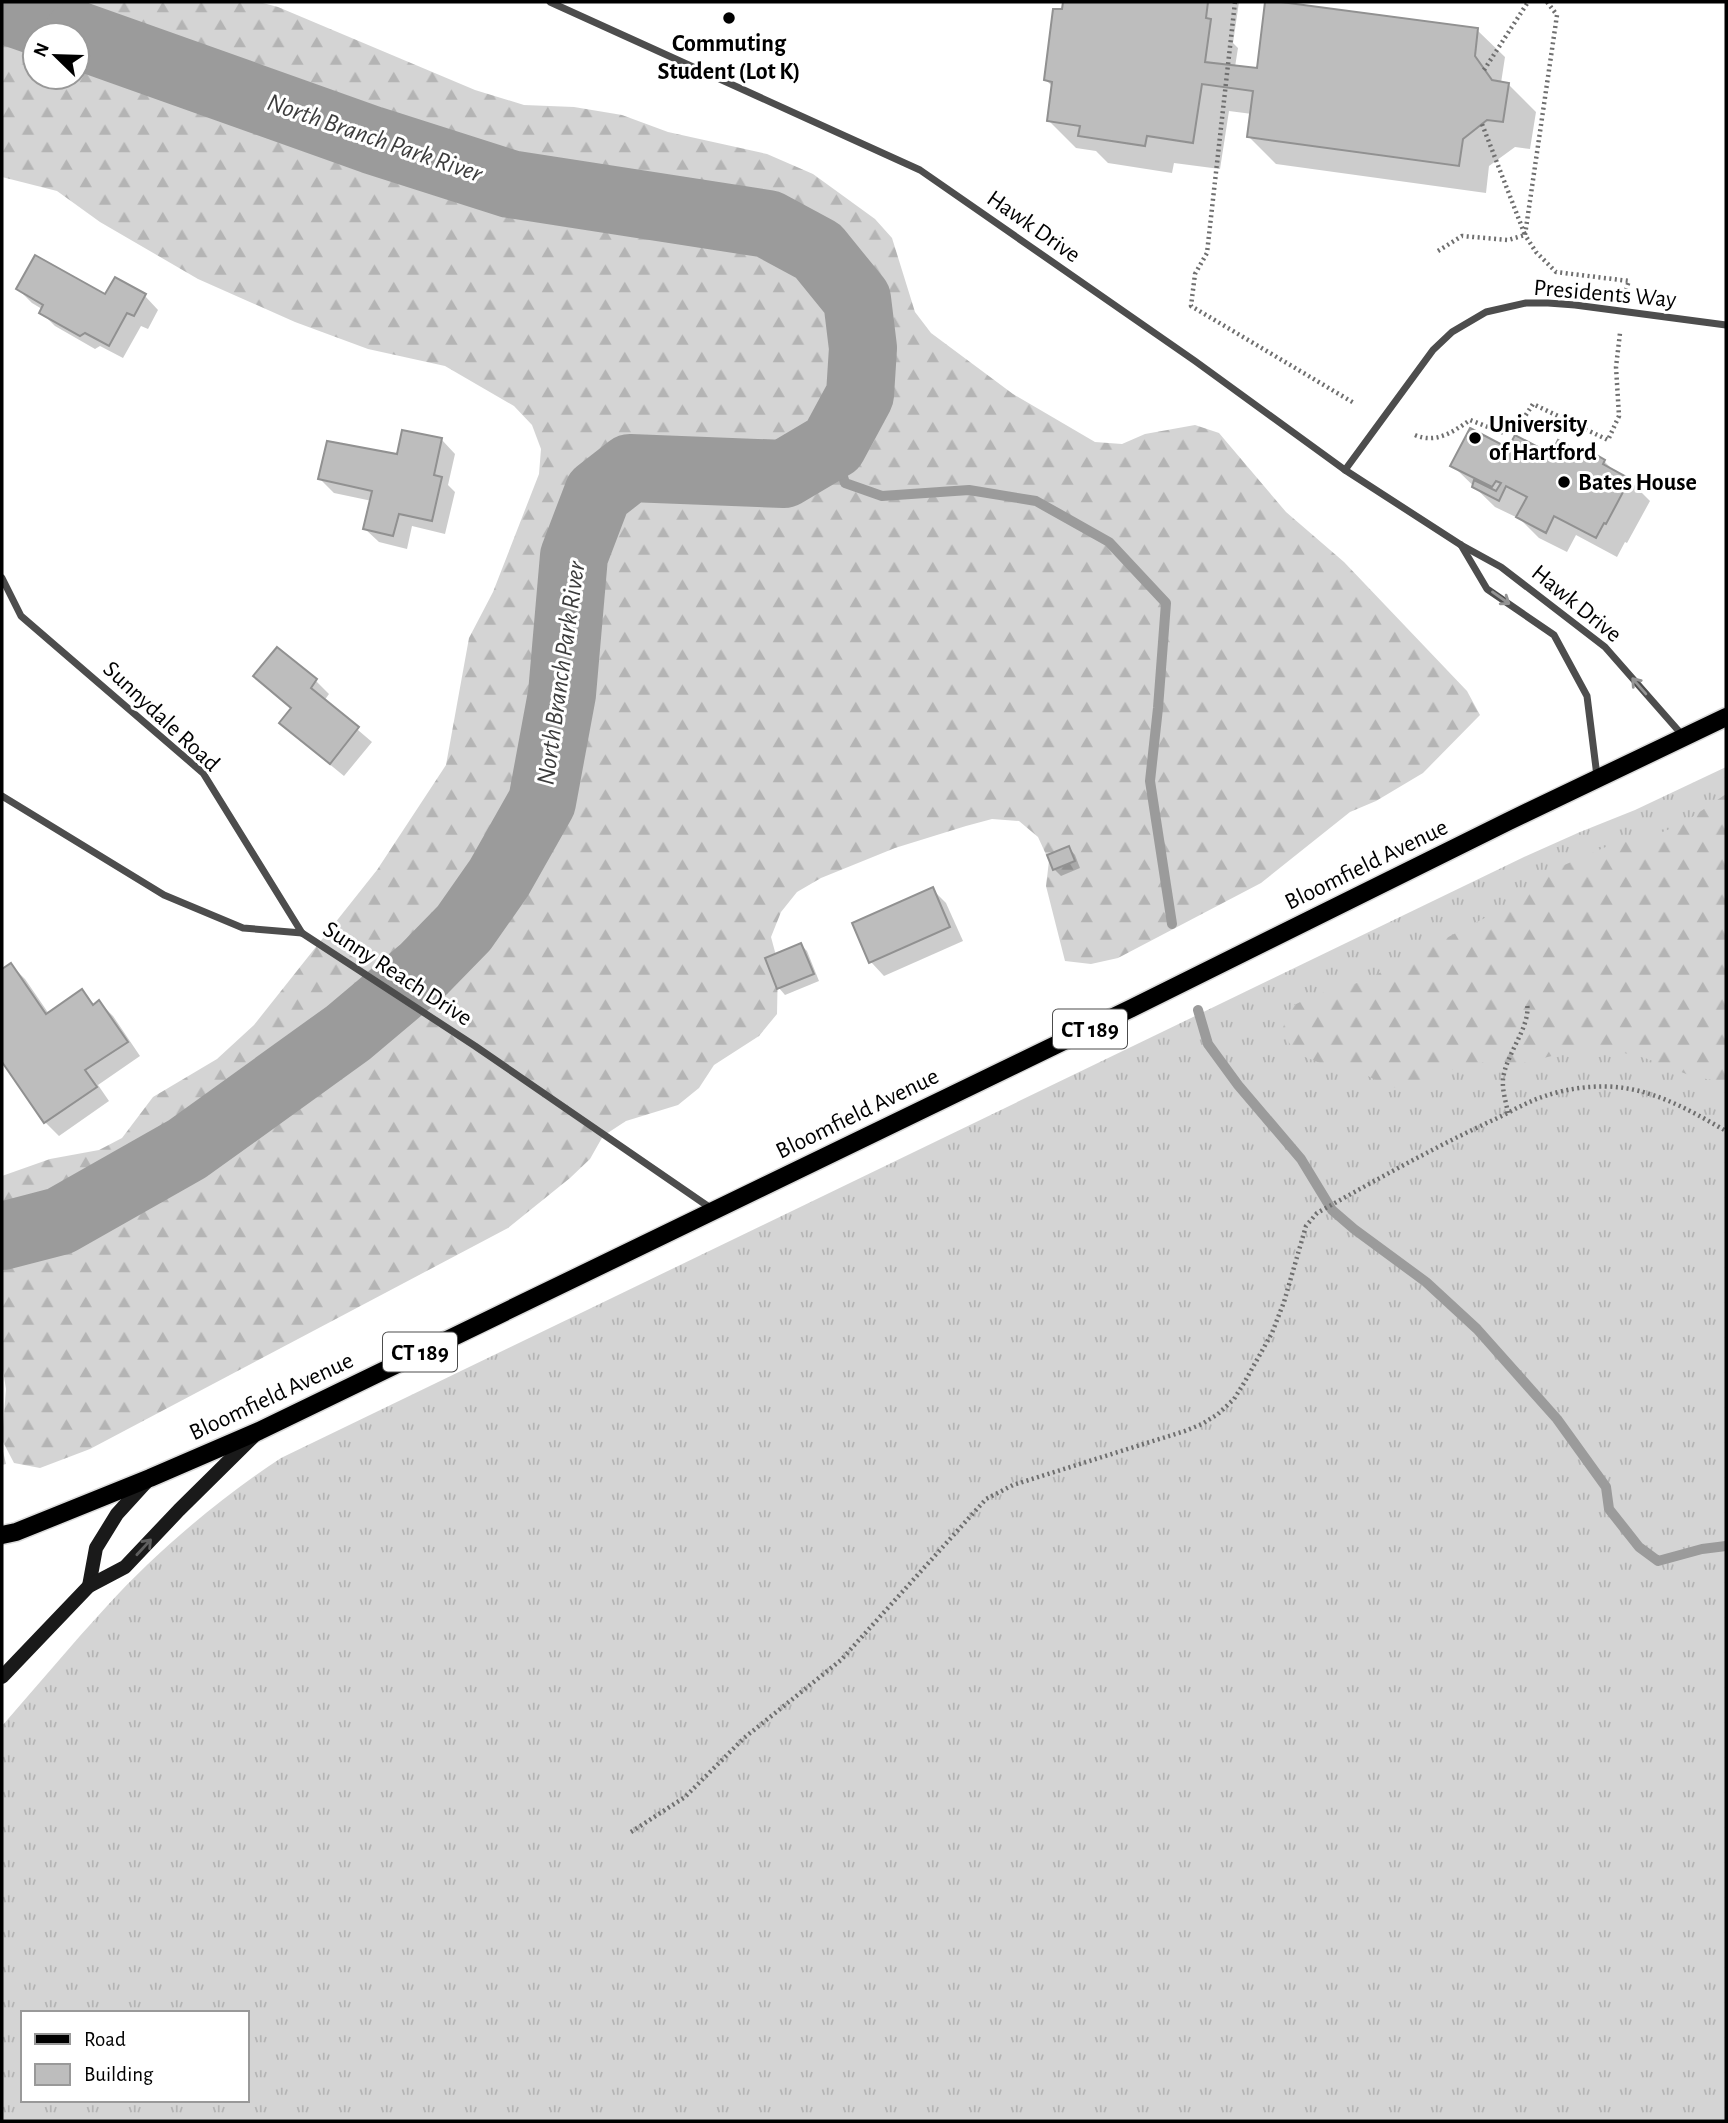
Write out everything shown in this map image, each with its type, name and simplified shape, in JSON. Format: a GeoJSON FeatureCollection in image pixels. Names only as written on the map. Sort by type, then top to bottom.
{"type":"FeatureCollection","features":[{"type":"Feature","properties":{"kind":"main road","name":"Bloomfield Avenue"},"geometry":{"type":"LineString","coordinates":[[2,1535],[16,1532],[150,1478],[259,1431],[1726,717]]}},
{"type":"Feature","properties":{"kind":"main road"},"geometry":{"type":"LineString","coordinates":[[2,1677],[89,1587],[125,1567],[259,1431]]}},
{"type":"Feature","properties":{"kind":"main road"},"geometry":{"type":"LineString","coordinates":[[89,1587],[96,1548],[117,1514],[150,1478]]}},
{"type":"Feature","properties":{"kind":"street","name":"Hawk Drive"},"geometry":{"type":"LineString","coordinates":[[550,2],[920,170],[1195,361],[1345,470],[1461,545],[1501,567],[1605,647],[1684,737]]}},
{"type":"Feature","properties":{"kind":"street","name":"Presidents Way"},"geometry":{"type":"LineString","coordinates":[[1345,470],[1433,350],[1452,332],[1486,312],[1526,303],[1548,303],[1726,325]]}},
{"type":"Feature","properties":{"kind":"street","name":"Hawk Drive"},"geometry":{"type":"LineString","coordinates":[[1461,545],[1487,589],[1554,635],[1587,696],[1597,778]]}},
{"type":"Feature","properties":{"kind":"street","name":"Sunnydale Road"},"geometry":{"type":"LineString","coordinates":[[2,579],[21,617],[203,773],[302,933]]}},
{"type":"Feature","properties":{"kind":"street","name":"Sunny Reach Drive"},"geometry":{"type":"LineString","coordinates":[[2,796],[164,895],[243,928],[302,933],[475,1046],[714,1210]]}},
{"type":"Feature","properties":{"kind":"path"},"geometry":{"type":"LineString","coordinates":[[1235,2],[1207,253],[1195,274],[1191,306],[1354,404]]}},
{"type":"Feature","properties":{"kind":"path"},"geometry":{"type":"LineString","coordinates":[[1484,69],[1528,2]]}},
{"type":"Feature","properties":{"kind":"path"},"geometry":{"type":"LineString","coordinates":[[1525,235],[1557,15],[1547,2]]}},
{"type":"Feature","properties":{"kind":"path"},"geometry":{"type":"LineString","coordinates":[[1482,124],[1525,235],[1536,252],[1556,272],[1629,281],[1626,290]]}},
{"type":"Feature","properties":{"kind":"path"},"geometry":{"type":"LineString","coordinates":[[1438,251],[1462,236],[1508,240],[1525,235]]}},
{"type":"Feature","properties":{"kind":"path"},"geometry":{"type":"LineString","coordinates":[[1415,435],[1421,438],[1446,436],[1470,420],[1504,433],[1516,430],[1532,404],[1608,440],[1619,416],[1615,367],[1620,333]]}},
{"type":"Feature","properties":{"kind":"path"},"geometry":{"type":"LineString","coordinates":[[1508,1113],[1503,1081],[1507,1063],[1525,1025],[1527,1003]]}},
{"type":"Feature","properties":{"kind":"path"},"geometry":{"type":"LineString","coordinates":[[631,1832],[685,1797],[744,1738],[841,1660],[986,1499],[1013,1485],[1185,1431],[1218,1414],[1234,1399],[1272,1333],[1306,1226],[1317,1213],[1440,1145],[1545,1096],[1593,1087],[1623,1087],[1676,1104],[1726,1131]]}},
{"type":"Feature","properties":{"kind":"green space"},"geometry":{"type":"Polygon","coordinates":[[[2,2],[259,2],[278,7],[475,90],[524,105],[574,107],[622,115],[668,132],[767,154],[813,174],[875,219],[892,238],[915,312],[931,333],[1013,394],[1095,442],[1122,444],[1145,434],[1195,425],[1219,433],[1286,512],[1344,562],[1467,691],[1480,715],[1423,773],[1376,801],[1350,812],[1261,883],[1118,958],[1091,964],[1065,961],[1046,886],[1049,861],[1038,837],[1019,821],[992,819],[966,826],[895,848],[821,878],[797,892],[781,912],[771,937],[778,963],[777,1014],[759,1036],[714,1065],[699,1088],[678,1105],[626,1121],[603,1136],[590,1159],[508,1228],[90,1449],[40,1468],[14,1463],[2,1440],[6,1389],[2,1364],[2,1176],[50,1159],[99,1150],[122,1138],[153,1097],[217,1059],[254,1025],[377,870],[446,765],[469,638],[493,592],[539,474],[541,449],[532,425],[514,406],[445,366],[368,349],[295,322],[198,279],[100,222],[57,191],[2,177],[2,2]]]}},
{"type":"Feature","properties":{"kind":"green space"},"geometry":{"type":"Polygon","coordinates":[[[1726,767],[1726,2121],[2,2121],[2,1726],[126,1586],[212,1508],[281,1458],[1580,832],[1635,810],[1726,767]]]}},
{"type":"Feature","properties":{"kind":"green space"},"geometry":{"type":"Polygon","coordinates":[[[1726,794],[1726,1082],[1694,1077],[1645,1058],[1595,1046],[1518,1064],[1491,1061],[1464,1065],[1415,1084],[1390,1088],[1346,1064],[1320,1063],[1295,1053],[1282,1030],[1292,1006],[1315,995],[1364,981],[1500,910],[1562,866],[1608,846],[1660,833],[1682,824],[1726,794]]]}},
{"type":"Feature","properties":{"kind":"building"},"geometry":{"type":"Polygon","coordinates":[[[1063,2],[1208,2],[1206,18],[1211,19],[1205,62],[1257,68],[1265,2],[1478,28],[1475,56],[1492,80],[1509,83],[1503,122],[1487,120],[1463,139],[1459,166],[1247,137],[1253,91],[1202,84],[1193,143],[1147,136],[1145,146],[1078,136],[1080,126],[1047,121],[1052,82],[1044,80],[1053,9],[1062,9],[1063,2]]]}},
{"type":"Feature","properties":{"kind":"building"},"geometry":{"type":"Polygon","coordinates":[[[35,255],[105,294],[115,277],[146,294],[134,316],[127,313],[109,346],[85,333],[80,336],[39,313],[43,305],[16,289],[35,255]]]}},
{"type":"Feature","properties":{"kind":"building","name":"Bates House"},"geometry":{"type":"Polygon","coordinates":[[[1470,428],[1508,448],[1515,435],[1551,454],[1558,440],[1585,455],[1588,450],[1605,460],[1603,464],[1630,479],[1596,538],[1554,516],[1546,533],[1516,517],[1527,497],[1506,486],[1499,501],[1472,487],[1474,480],[1496,491],[1501,483],[1496,481],[1492,487],[1450,466],[1470,428]]]}},
{"type":"Feature","properties":{"kind":"building"},"geometry":{"type":"Polygon","coordinates":[[[402,430],[442,438],[434,475],[442,477],[432,521],[399,514],[393,536],[363,529],[372,491],[318,479],[327,441],[397,454],[402,430]]]}},
{"type":"Feature","properties":{"kind":"building"},"geometry":{"type":"Polygon","coordinates":[[[277,647],[317,679],[311,688],[359,727],[330,764],[279,723],[291,708],[253,676],[277,647]]]}},
{"type":"Feature","properties":{"kind":"building"},"geometry":{"type":"Polygon","coordinates":[[[1069,846],[1075,861],[1053,870],[1047,855],[1069,846]]]}},
{"type":"Feature","properties":{"kind":"building"},"geometry":{"type":"Polygon","coordinates":[[[933,887],[950,927],[869,963],[852,923],[933,887]]]}},
{"type":"Feature","properties":{"kind":"building"},"geometry":{"type":"Polygon","coordinates":[[[801,943],[814,974],[777,989],[765,958],[801,943]]]}},
{"type":"Feature","properties":{"kind":"building"},"geometry":{"type":"Polygon","coordinates":[[[11,963],[46,1014],[82,989],[93,1005],[99,1000],[128,1042],[85,1070],[97,1087],[44,1123],[2,1062],[2,969],[11,963]]]}},
{"type":"Feature","properties":{"kind":"waterway","name":"North Branch Park River"},"geometry":{"type":"LineString","coordinates":[[2,9],[36,21]]}},
{"type":"Feature","properties":{"kind":"waterway","name":"North Branch Park River"},"geometry":{"type":"LineString","coordinates":[[2,1236],[60,1221],[187,1149],[348,1033],[424,969],[464,928],[499,878],[542,802],[562,694],[574,556],[598,493],[630,468],[784,474],[833,445],[860,395],[863,348],[857,299],[818,251],[768,224],[510,184],[372,140],[91,40]]}},
{"type":"Feature","properties":{"kind":"waterway"},"geometry":{"type":"LineString","coordinates":[[833,445],[845,483],[882,496],[969,490],[1036,501],[1109,542],[1166,603],[1150,781],[1172,924]]}},
{"type":"Feature","properties":{"kind":"waterway"},"geometry":{"type":"LineString","coordinates":[[1198,1010],[1208,1044],[1238,1085],[1301,1159],[1332,1210],[1426,1282],[1477,1329],[1557,1419],[1606,1487],[1609,1509],[1639,1547],[1658,1561],[1702,1549],[1726,1546]]}},
{"type":"Feature","properties":{"kind":"place","name":"Commuting Student (Lot K)"},"geometry":{"type":"Point","coordinates":[729,18]}},
{"type":"Feature","properties":{"kind":"place","name":"University of Hartford"},"geometry":{"type":"Point","coordinates":[1475,438]}},
{"type":"Feature","properties":{"kind":"place","name":"Bates House"},"geometry":{"type":"Point","coordinates":[1564,482]}}]}
